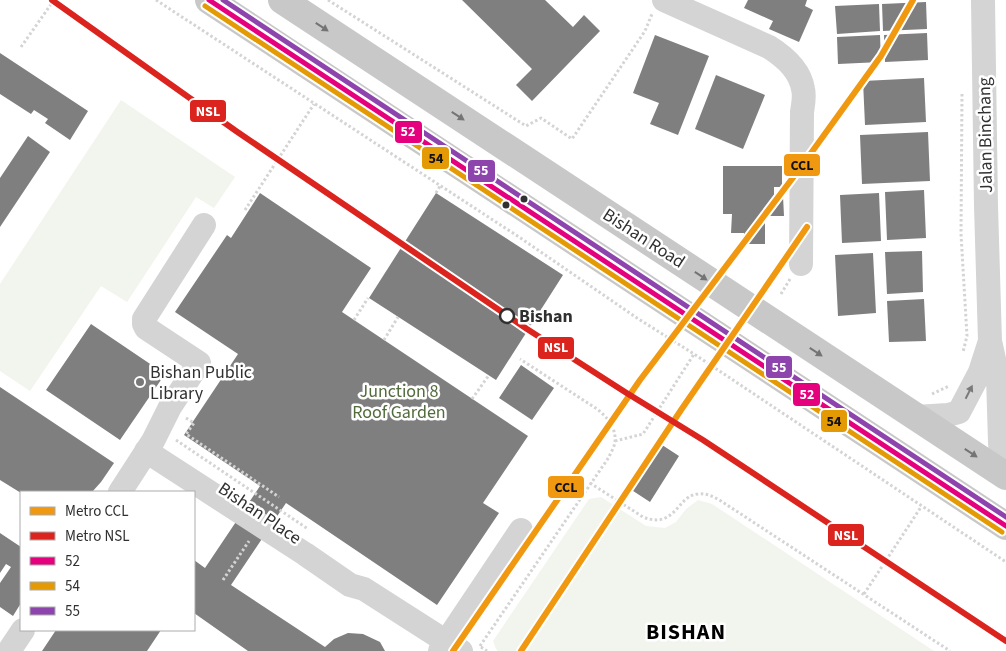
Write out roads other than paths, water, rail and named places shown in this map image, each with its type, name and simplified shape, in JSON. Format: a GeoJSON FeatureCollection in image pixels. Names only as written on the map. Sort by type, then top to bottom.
{"type":"FeatureCollection","features":[{"type":"Feature","properties":{"kind":"main road"},"geometry":{"type":"LineString","coordinates":[[209,0],[1006,526]]}},
{"type":"Feature","properties":{"kind":"main road","name":"Bishan Road"},"geometry":{"type":"LineString","coordinates":[[282,0],[1004,475]]}},
{"type":"Feature","properties":{"kind":"street","name":"Jalan Binchang"},"geometry":{"type":"LineString","coordinates":[[916,417],[948,415],[959,412],[980,372],[990,341],[997,269],[983,0]]}},
{"type":"Feature","properties":{"kind":"street"},"geometry":{"type":"LineString","coordinates":[[659,4],[769,48],[778,53],[795,69],[803,90],[801,264]]}},
{"type":"Feature","properties":{"kind":"street"},"geometry":{"type":"LineString","coordinates":[[121,491],[150,446],[170,407],[199,363],[146,328],[144,319],[204,225]]}},
{"type":"Feature","properties":{"kind":"street","name":"Jalan Binchang"},"geometry":{"type":"LineString","coordinates":[[990,341],[998,377],[1000,442],[1004,475]]}},
{"type":"Feature","properties":{"kind":"street","name":"Bishan Place"},"geometry":{"type":"LineString","coordinates":[[150,446],[350,585],[364,589],[457,647]]}},
{"type":"Feature","properties":{"kind":"street"},"geometry":{"type":"LineString","coordinates":[[457,647],[521,530]]}},
{"type":"Feature","properties":{"kind":"street"},"geometry":{"type":"LineString","coordinates":[[9,651],[22,631]]}},
{"type":"Feature","properties":{"kind":"street"},"geometry":{"type":"LineString","coordinates":[[20,651],[33,631]]}},
{"type":"Feature","properties":{"kind":"metro line","name":"NSL"},"geometry":{"type":"LineString","coordinates":[[52,0],[236,131],[527,329],[703,440],[1006,641]]}},
{"type":"Feature","properties":{"kind":"metro line","name":"CCL"},"geometry":{"type":"LineString","coordinates":[[453,651],[640,380],[801,167],[881,56],[913,0]]}},
{"type":"Feature","properties":{"kind":"metro line","name":"CCL"},"geometry":{"type":"LineString","coordinates":[[521,651],[681,410],[807,227]]}},
{"type":"Feature","properties":{"kind":"place","name":"Bishan"},"geometry":{"type":"Point","coordinates":[507,316]}},
{"type":"Feature","properties":{"kind":"place","name":"Bishan Public Library"},"geometry":{"type":"Point","coordinates":[140,382]}},
{"type":"Feature","properties":{"kind":"district","name":"BISHAN"},"geometry":{"type":"Point","coordinates":[686,631]}},
{"type":"Feature","properties":{"kind":"park label","name":"Junction 8 Roof Garden"},"geometry":{"type":"Point","coordinates":[399,401]}}]}
